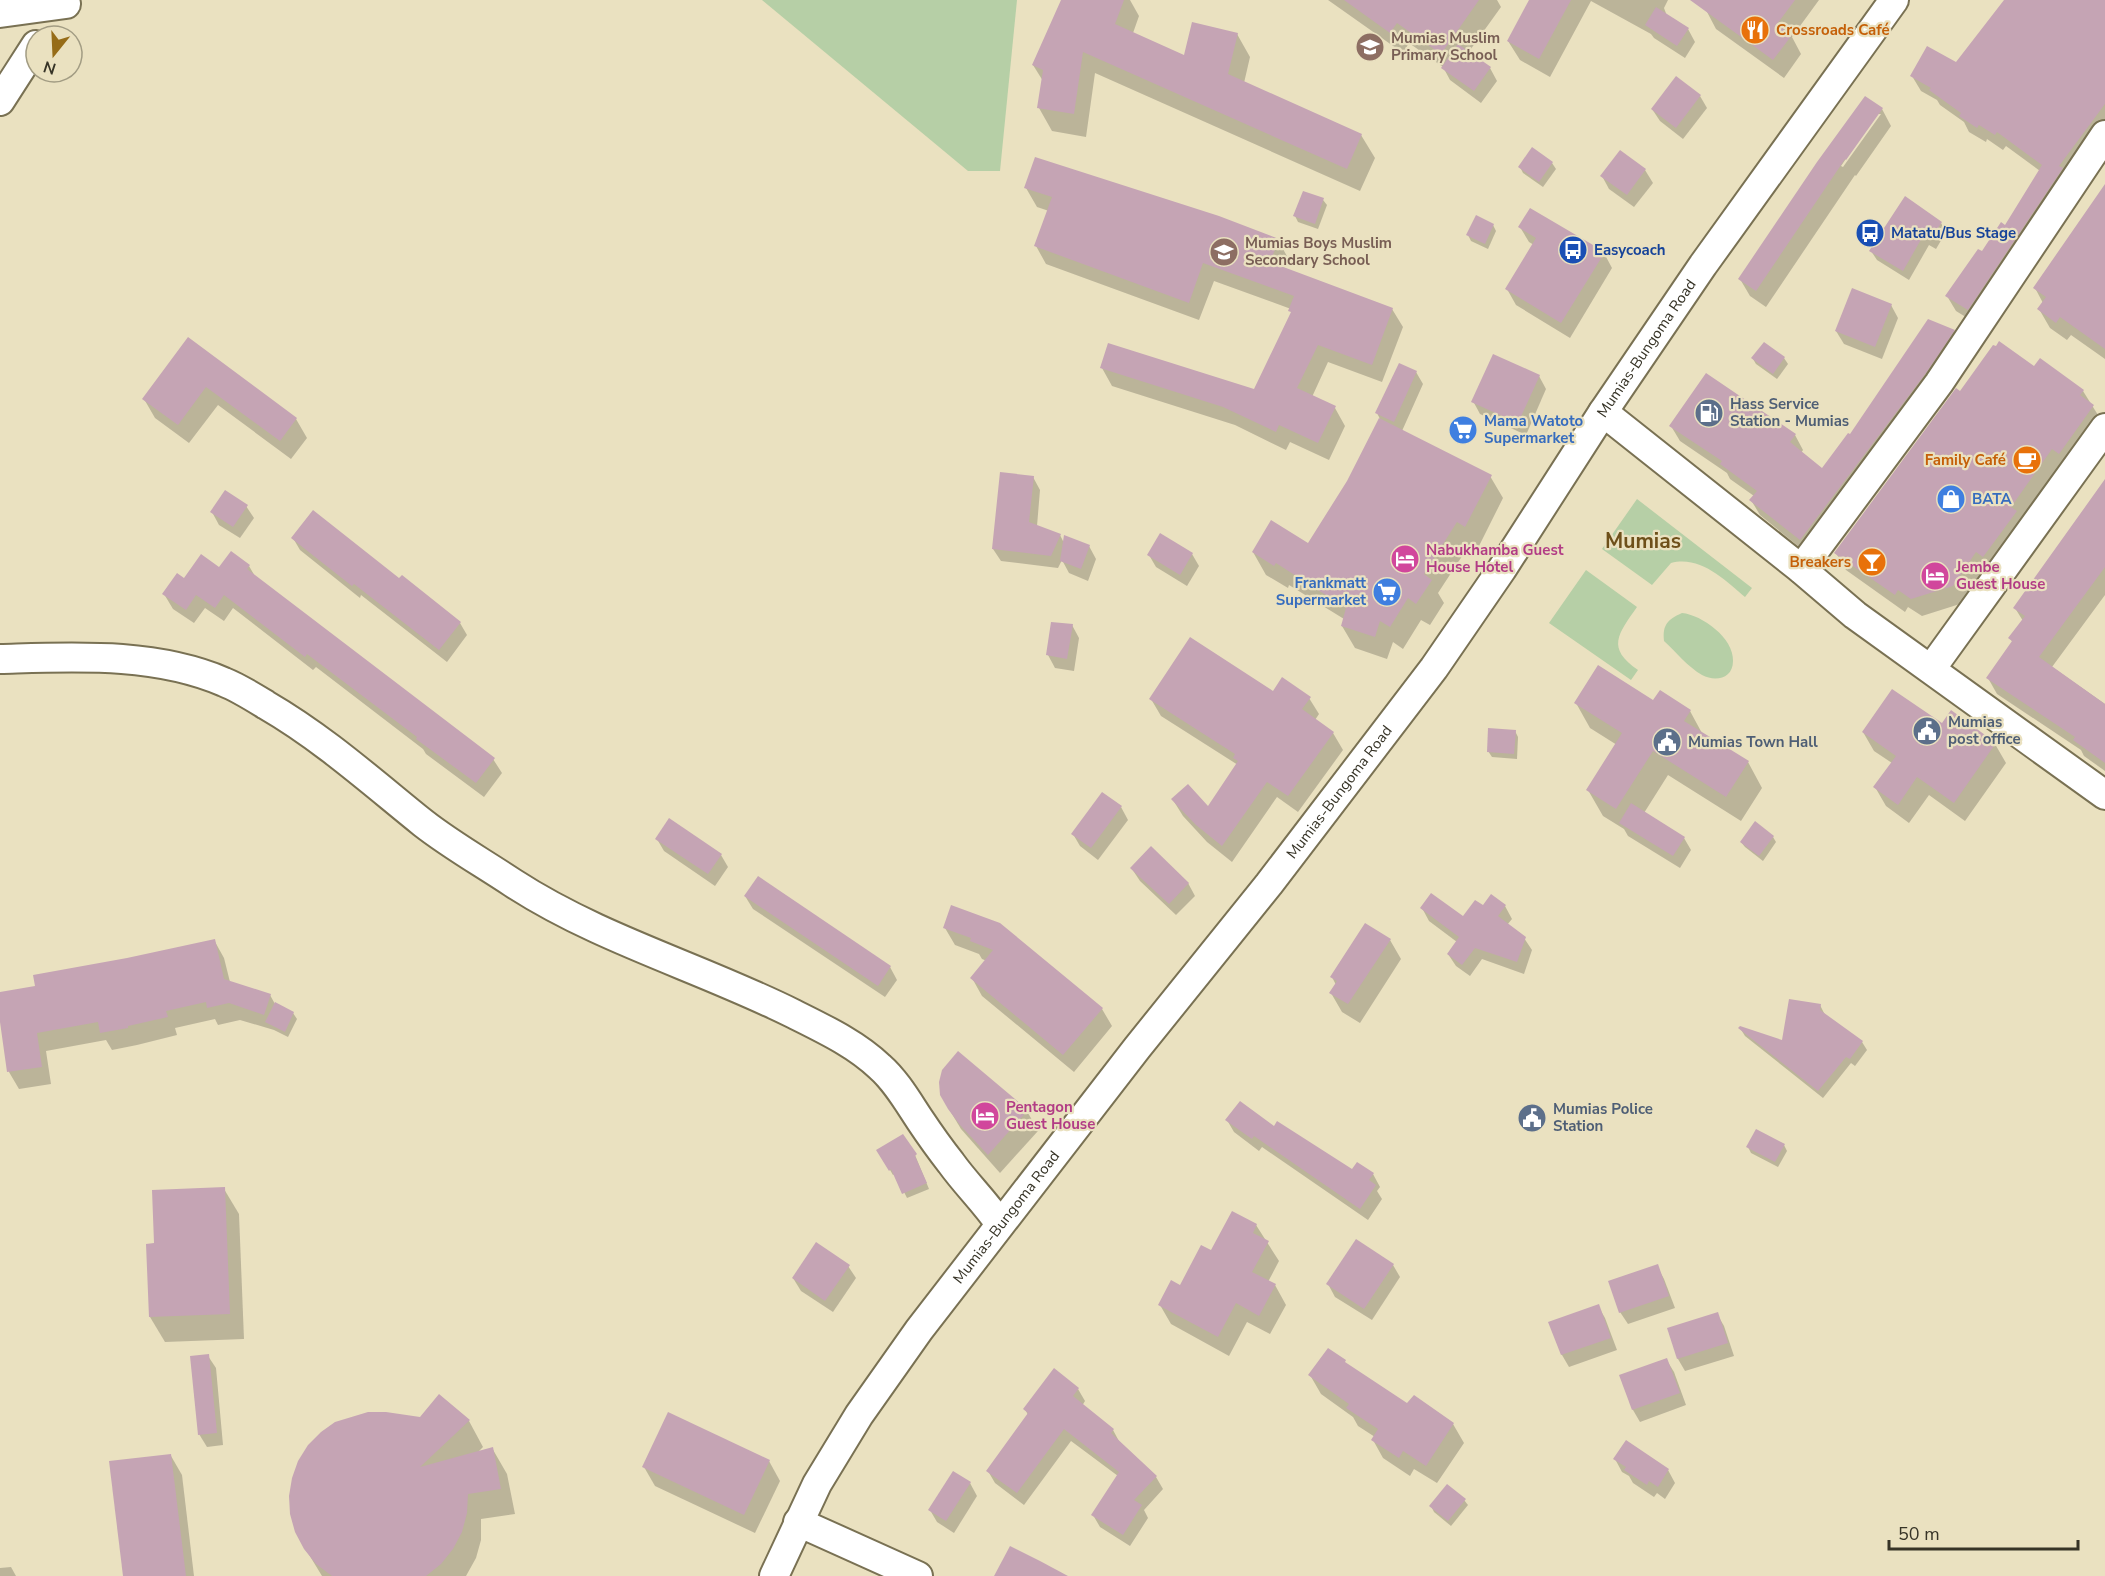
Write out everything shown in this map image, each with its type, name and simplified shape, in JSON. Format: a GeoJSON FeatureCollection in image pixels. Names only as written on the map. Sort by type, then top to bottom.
{"type":"FeatureCollection","features":[{"type":"Feature","properties":{"kind":"street","name":"Mumias-Bungoma Road"},"geometry":{"type":"LineString","coordinates":[[774,1576],[817,1484],[859,1415],[919,1330],[1137,1047],[1269,884],[1434,668],[1531,526],[1603,412],[1703,265],[1894,0]]}},
{"type":"Feature","properties":{"kind":"street"},"geometry":{"type":"LineString","coordinates":[[0,13],[68,2]]}},
{"type":"Feature","properties":{"kind":"street"},"geometry":{"type":"LineString","coordinates":[[51,24],[68,2]]}},
{"type":"Feature","properties":{"kind":"street"},"geometry":{"type":"LineString","coordinates":[[0,101],[24,64]]}},
{"type":"Feature","properties":{"kind":"street"},"geometry":{"type":"LineString","coordinates":[[1801,569],[1939,383],[2105,135]]}},
{"type":"Feature","properties":{"kind":"street"},"geometry":{"type":"LineString","coordinates":[[1603,412],[1801,569],[1855,615],[2105,795]]}},
{"type":"Feature","properties":{"kind":"street"},"geometry":{"type":"LineString","coordinates":[[1931,669],[2105,428]]}},
{"type":"Feature","properties":{"kind":"street"},"geometry":{"type":"LineString","coordinates":[[0,659],[80,657],[157,664],[195,672],[225,682],[256,698],[333,750],[426,825],[522,889],[591,925],[770,1002],[867,1056],[882,1068],[901,1092],[954,1168],[991,1210],[1000,1224]]}},
{"type":"Feature","properties":{"kind":"street"},"geometry":{"type":"LineString","coordinates":[[798,1522],[918,1576]]}},
{"type":"Feature","properties":{"kind":"green space"},"geometry":{"type":"Polygon","coordinates":[[[762,0],[1017,0],[1000,171],[968,171],[762,0]]]}},
{"type":"Feature","properties":{"kind":"green space"},"geometry":{"type":"Polygon","coordinates":[[[1637,499],[1752,588],[1745,597],[1711,571],[1682,561],[1671,563],[1652,585],[1602,549],[1637,499]]]}},
{"type":"Feature","properties":{"kind":"green space"},"geometry":{"type":"Polygon","coordinates":[[[1586,570],[1637,607],[1618,640],[1622,655],[1638,670],[1631,680],[1549,623],[1586,570]]]}},
{"type":"Feature","properties":{"kind":"green space"},"geometry":{"type":"Polygon","coordinates":[[[1682,613],[1699,618],[1723,636],[1732,652],[1733,661],[1727,675],[1712,678],[1702,675],[1687,664],[1664,641],[1667,623],[1682,613]]]}},
{"type":"Feature","properties":{"kind":"building"},"geometry":{"type":"Polygon","coordinates":[[[1061,0],[1124,0],[1115,24],[1184,55],[1192,22],[1238,33],[1228,74],[1362,134],[1347,169],[1083,52],[1074,114],[1037,108],[1043,70],[1032,65],[1061,0]]]}},
{"type":"Feature","properties":{"kind":"building"},"geometry":{"type":"Polygon","coordinates":[[[1344,0],[1479,0],[1441,54],[1397,23],[1390,33],[1344,0]]]}},
{"type":"Feature","properties":{"kind":"building"},"geometry":{"type":"Polygon","coordinates":[[[1529,0],[1571,0],[1539,59],[1507,41],[1529,0]]]}},
{"type":"Feature","properties":{"kind":"building"},"geometry":{"type":"Polygon","coordinates":[[[1690,0],[1795,0],[1777,24],[1792,35],[1773,60],[1690,0]]]}},
{"type":"Feature","properties":{"kind":"building"},"geometry":{"type":"Polygon","coordinates":[[[2004,0],[2105,0],[2105,104],[2059,166],[2063,168],[1968,310],[1945,296],[1978,249],[1982,251],[2001,222],[2005,225],[2042,165],[1997,132],[1995,135],[1979,125],[1977,128],[1959,116],[1961,113],[1929,90],[1931,88],[1910,76],[1927,46],[1956,62],[2004,0]]]}},
{"type":"Feature","properties":{"kind":"building"},"geometry":{"type":"Polygon","coordinates":[[[1656,7],[1689,28],[1677,46],[1645,25],[1656,7]]]}},
{"type":"Feature","properties":{"kind":"building"},"geometry":{"type":"Polygon","coordinates":[[[1458,44],[1491,67],[1474,91],[1441,68],[1458,44]]]}},
{"type":"Feature","properties":{"kind":"building"},"geometry":{"type":"Polygon","coordinates":[[[1676,76],[1701,95],[1676,128],[1651,109],[1676,76]]]}},
{"type":"Feature","properties":{"kind":"building"},"geometry":{"type":"Polygon","coordinates":[[[1865,96],[1883,108],[1845,159],[1756,291],[1738,279],[1817,162],[1865,96]]]}},
{"type":"Feature","properties":{"kind":"building"},"geometry":{"type":"Polygon","coordinates":[[[1532,147],[1553,162],[1539,182],[1518,167],[1532,147]]]}},
{"type":"Feature","properties":{"kind":"building"},"geometry":{"type":"Polygon","coordinates":[[[1620,150],[1646,169],[1627,195],[1600,176],[1620,150]]]}},
{"type":"Feature","properties":{"kind":"building"},"geometry":{"type":"Polygon","coordinates":[[[1035,157],[1219,216],[1279,239],[1270,262],[1393,308],[1372,365],[1318,345],[1297,388],[1336,406],[1318,443],[1279,425],[1276,432],[1223,407],[1100,368],[1108,343],[1254,389],[1291,312],[1288,311],[1294,296],[1203,263],[1189,303],[1034,246],[1052,197],[1024,188],[1035,157]]]}},
{"type":"Feature","properties":{"kind":"building"},"geometry":{"type":"Polygon","coordinates":[[[2105,184],[2105,349],[2060,317],[2056,323],[2037,309],[2046,297],[2033,288],[2105,184]]]}},
{"type":"Feature","properties":{"kind":"building"},"geometry":{"type":"Polygon","coordinates":[[[1303,191],[1324,198],[1315,224],[1293,216],[1303,191]]]}},
{"type":"Feature","properties":{"kind":"building"},"geometry":{"type":"Polygon","coordinates":[[[1905,196],[1942,222],[1930,240],[1923,236],[1903,271],[1869,251],[1905,196]]]}},
{"type":"Feature","properties":{"kind":"building"},"geometry":{"type":"Polygon","coordinates":[[[1530,208],[1605,252],[1561,323],[1505,289],[1536,238],[1518,227],[1530,208]]]}},
{"type":"Feature","properties":{"kind":"building"},"geometry":{"type":"Polygon","coordinates":[[[1476,215],[1494,224],[1485,244],[1466,235],[1476,215]]]}},
{"type":"Feature","properties":{"kind":"building"},"geometry":{"type":"Polygon","coordinates":[[[1852,288],[1892,304],[1875,347],[1835,331],[1852,288]]]}},
{"type":"Feature","properties":{"kind":"building"},"geometry":{"type":"Polygon","coordinates":[[[1928,319],[1955,330],[1926,373],[1800,540],[1749,500],[1757,491],[1720,464],[1722,461],[1669,426],[1706,373],[1796,434],[1790,442],[1822,468],[1848,433],[1850,434],[1928,319]]]}},
{"type":"Feature","properties":{"kind":"building"},"geometry":{"type":"Polygon","coordinates":[[[188,337],[297,418],[280,441],[206,387],[178,425],[142,399],[188,337]]]}},
{"type":"Feature","properties":{"kind":"building"},"geometry":{"type":"Polygon","coordinates":[[[1999,341],[2034,366],[2040,358],[2084,390],[2080,395],[2094,405],[2059,454],[2052,449],[2011,507],[2017,511],[1983,557],[1976,552],[1953,586],[1911,599],[1898,590],[1895,595],[1834,553],[1956,388],[1960,391],[1993,345],[1996,346],[1999,341]]]}},
{"type":"Feature","properties":{"kind":"building"},"geometry":{"type":"Polygon","coordinates":[[[1764,342],[1785,357],[1773,374],[1751,358],[1764,342]]]}},
{"type":"Feature","properties":{"kind":"building"},"geometry":{"type":"Polygon","coordinates":[[[1493,354],[1540,375],[1518,423],[1471,402],[1493,354]]]}},
{"type":"Feature","properties":{"kind":"building"},"geometry":{"type":"Polygon","coordinates":[[[1399,363],[1417,371],[1394,422],[1375,413],[1399,363]]]}},
{"type":"Feature","properties":{"kind":"building"},"geometry":{"type":"Polygon","coordinates":[[[1379,418],[1492,475],[1465,527],[1457,522],[1424,574],[1432,580],[1416,604],[1408,598],[1390,627],[1380,621],[1375,637],[1341,626],[1346,608],[1276,563],[1274,566],[1252,552],[1271,520],[1308,543],[1347,481],[1379,418]]]}},
{"type":"Feature","properties":{"kind":"building"},"geometry":{"type":"Polygon","coordinates":[[[1000,472],[1034,476],[1029,522],[1061,534],[1051,556],[992,549],[1000,472]]]}},
{"type":"Feature","properties":{"kind":"building"},"geometry":{"type":"Polygon","coordinates":[[[2105,479],[2105,567],[2039,657],[2105,704],[2105,763],[2073,740],[2075,737],[1986,678],[2012,641],[2008,638],[2025,616],[2013,608],[2105,479]]]}},
{"type":"Feature","properties":{"kind":"building"},"geometry":{"type":"Polygon","coordinates":[[[225,490],[248,505],[233,527],[210,512],[225,490]]]}},
{"type":"Feature","properties":{"kind":"building"},"geometry":{"type":"Polygon","coordinates":[[[313,510],[399,578],[402,575],[461,622],[439,650],[291,538],[313,510]]]}},
{"type":"Feature","properties":{"kind":"building"},"geometry":{"type":"Polygon","coordinates":[[[1160,533],[1193,553],[1180,575],[1147,555],[1160,533]]]}},
{"type":"Feature","properties":{"kind":"building"},"geometry":{"type":"Polygon","coordinates":[[[1064,535],[1090,545],[1081,569],[1060,561],[1064,535]]]}},
{"type":"Feature","properties":{"kind":"building"},"geometry":{"type":"Polygon","coordinates":[[[231,551],[250,565],[247,569],[495,758],[476,783],[307,654],[305,657],[224,595],[215,608],[196,595],[186,610],[162,594],[177,573],[184,578],[201,554],[219,567],[231,551]]]}},
{"type":"Feature","properties":{"kind":"building"},"geometry":{"type":"Polygon","coordinates":[[[1051,622],[1073,624],[1067,659],[1046,655],[1051,622]]]}},
{"type":"Feature","properties":{"kind":"building"},"geometry":{"type":"Polygon","coordinates":[[[1190,637],[1273,691],[1282,677],[1311,697],[1302,709],[1334,732],[1288,796],[1267,782],[1222,846],[1196,825],[1171,799],[1188,784],[1208,806],[1238,761],[1233,758],[1235,754],[1149,699],[1190,637]]]}},
{"type":"Feature","properties":{"kind":"building","name":"Mumias Town Hall"},"geometry":{"type":"Polygon","coordinates":[[[1598,665],[1653,700],[1660,690],[1691,710],[1684,721],[1749,761],[1726,797],[1653,751],[1616,809],[1586,790],[1622,733],[1574,703],[1598,665]]]}},
{"type":"Feature","properties":{"kind":"building"},"geometry":{"type":"Polygon","coordinates":[[[1892,689],[1942,723],[1951,710],[1996,743],[1954,803],[1917,777],[1898,805],[1873,787],[1896,756],[1862,732],[1892,689]]]}},
{"type":"Feature","properties":{"kind":"building"},"geometry":{"type":"Polygon","coordinates":[[[1488,728],[1516,730],[1514,754],[1487,752],[1488,728]]]}},
{"type":"Feature","properties":{"kind":"building"},"geometry":{"type":"Polygon","coordinates":[[[1102,792],[1122,806],[1091,848],[1071,834],[1102,792]]]}},
{"type":"Feature","properties":{"kind":"building"},"geometry":{"type":"Polygon","coordinates":[[[1631,803],[1685,837],[1673,856],[1619,823],[1631,803]]]}},
{"type":"Feature","properties":{"kind":"building"},"geometry":{"type":"Polygon","coordinates":[[[669,818],[722,854],[708,874],[655,839],[669,818]]]}},
{"type":"Feature","properties":{"kind":"building"},"geometry":{"type":"Polygon","coordinates":[[[1755,821],[1774,836],[1759,856],[1740,842],[1755,821]]]}},
{"type":"Feature","properties":{"kind":"building"},"geometry":{"type":"Polygon","coordinates":[[[1151,846],[1189,883],[1169,904],[1130,868],[1151,846]]]}},
{"type":"Feature","properties":{"kind":"building"},"geometry":{"type":"Polygon","coordinates":[[[758,876],[891,966],[878,986],[744,896],[758,876]]]}},
{"type":"Feature","properties":{"kind":"building"},"geometry":{"type":"Polygon","coordinates":[[[1431,893],[1463,916],[1475,900],[1483,905],[1491,894],[1506,905],[1498,916],[1526,937],[1517,962],[1475,948],[1462,965],[1447,954],[1459,937],[1420,908],[1431,893]]]}},
{"type":"Feature","properties":{"kind":"building"},"geometry":{"type":"Polygon","coordinates":[[[951,905],[1000,923],[1103,1008],[1063,1055],[970,978],[993,950],[970,941],[971,938],[943,928],[951,905]]]}},
{"type":"Feature","properties":{"kind":"building"},"geometry":{"type":"Polygon","coordinates":[[[1365,923],[1391,939],[1348,1004],[1329,993],[1337,981],[1330,977],[1365,923]]]}},
{"type":"Feature","properties":{"kind":"building"},"geometry":{"type":"Polygon","coordinates":[[[215,939],[224,979],[271,994],[264,1015],[229,1003],[207,1008],[206,1002],[166,1011],[168,1017],[128,1026],[128,1028],[100,1033],[98,1022],[37,1033],[42,1067],[7,1072],[0,1022],[0,992],[35,986],[33,975],[215,939]]]}},
{"type":"Feature","properties":{"kind":"building"},"geometry":{"type":"Polygon","coordinates":[[[1789,999],[1821,1004],[1820,1010],[1863,1041],[1850,1059],[1846,1057],[1818,1091],[1738,1028],[1740,1026],[1782,1040],[1789,999]]]}},
{"type":"Feature","properties":{"kind":"building"},"geometry":{"type":"Polygon","coordinates":[[[275,1002],[294,1012],[285,1032],[265,1022],[275,1002]]]}},
{"type":"Feature","properties":{"kind":"building"},"geometry":{"type":"Polygon","coordinates":[[[958,1051],[1028,1110],[988,1155],[960,1125],[940,1095],[939,1082],[942,1070],[958,1051]]]}},
{"type":"Feature","properties":{"kind":"building"},"geometry":{"type":"Polygon","coordinates":[[[1240,1101],[1274,1126],[1277,1121],[1352,1169],[1357,1162],[1374,1173],[1369,1180],[1376,1185],[1360,1209],[1254,1136],[1252,1139],[1225,1120],[1240,1101]]]}},
{"type":"Feature","properties":{"kind":"building"},"geometry":{"type":"Polygon","coordinates":[[[1756,1129],[1785,1144],[1775,1162],[1746,1147],[1756,1129]]]}},
{"type":"Feature","properties":{"kind":"building"},"geometry":{"type":"Polygon","coordinates":[[[903,1134],[917,1154],[915,1156],[927,1183],[902,1194],[891,1169],[889,1171],[876,1150],[903,1134]]]}},
{"type":"Feature","properties":{"kind":"building"},"geometry":{"type":"Polygon","coordinates":[[[225,1187],[230,1314],[149,1317],[146,1244],[154,1243],[152,1190],[225,1187]]]}},
{"type":"Feature","properties":{"kind":"building"},"geometry":{"type":"Polygon","coordinates":[[[1232,1211],[1257,1224],[1253,1233],[1269,1241],[1252,1272],[1276,1284],[1259,1316],[1236,1303],[1218,1337],[1158,1305],[1171,1280],[1180,1285],[1201,1245],[1211,1250],[1232,1211]]]}},
{"type":"Feature","properties":{"kind":"building"},"geometry":{"type":"Polygon","coordinates":[[[1356,1239],[1394,1264],[1364,1309],[1326,1284],[1356,1239]]]}},
{"type":"Feature","properties":{"kind":"building"},"geometry":{"type":"Polygon","coordinates":[[[816,1242],[850,1265],[825,1301],[792,1278],[816,1242]]]}},
{"type":"Feature","properties":{"kind":"building"},"geometry":{"type":"Polygon","coordinates":[[[1658,1264],[1669,1296],[1619,1313],[1608,1281],[1658,1264]]]}},
{"type":"Feature","properties":{"kind":"building"},"geometry":{"type":"Polygon","coordinates":[[[1599,1304],[1611,1338],[1561,1355],[1548,1322],[1599,1304]]]}},
{"type":"Feature","properties":{"kind":"building"},"geometry":{"type":"Polygon","coordinates":[[[1718,1312],[1728,1343],[1677,1359],[1667,1328],[1718,1312]]]}},
{"type":"Feature","properties":{"kind":"building"},"geometry":{"type":"Polygon","coordinates":[[[1328,1348],[1407,1403],[1414,1395],[1454,1423],[1426,1466],[1403,1451],[1399,1458],[1371,1440],[1378,1429],[1346,1408],[1349,1404],[1308,1375],[1328,1348]]]}},
{"type":"Feature","properties":{"kind":"building"},"geometry":{"type":"Polygon","coordinates":[[[209,1354],[217,1433],[198,1435],[190,1356],[209,1354]]]}},
{"type":"Feature","properties":{"kind":"building"},"geometry":{"type":"Polygon","coordinates":[[[1667,1358],[1680,1393],[1632,1410],[1619,1375],[1667,1358]]]}},
{"type":"Feature","properties":{"kind":"building"},"geometry":{"type":"Polygon","coordinates":[[[1054,1368],[1079,1388],[1073,1396],[1114,1429],[1111,1433],[1157,1476],[1134,1500],[1142,1505],[1123,1535],[1091,1515],[1119,1472],[1064,1429],[1017,1493],[986,1471],[1028,1413],[1023,1409],[1054,1368]]]}},
{"type":"Feature","properties":{"kind":"building"},"geometry":{"type":"Polygon","coordinates":[[[439,1394],[470,1420],[420,1467],[493,1447],[501,1489],[468,1494],[467,1513],[462,1532],[453,1549],[441,1564],[426,1576],[332,1576],[316,1564],[304,1549],[295,1532],[290,1514],[289,1496],[298,1461],[308,1445],[335,1422],[368,1412],[420,1417],[439,1394]]]}},
{"type":"Feature","properties":{"kind":"building"},"geometry":{"type":"Polygon","coordinates":[[[668,1412],[770,1460],[744,1515],[642,1467],[668,1412]]]}},
{"type":"Feature","properties":{"kind":"building"},"geometry":{"type":"Polygon","coordinates":[[[1626,1440],[1669,1469],[1658,1487],[1649,1481],[1647,1485],[1624,1470],[1626,1467],[1613,1459],[1626,1440]]]}},
{"type":"Feature","properties":{"kind":"building"},"geometry":{"type":"Polygon","coordinates":[[[171,1454],[186,1576],[123,1576],[109,1461],[171,1454]]]}},
{"type":"Feature","properties":{"kind":"building"},"geometry":{"type":"Polygon","coordinates":[[[953,1471],[971,1482],[946,1521],[928,1510],[953,1471]]]}},
{"type":"Feature","properties":{"kind":"building"},"geometry":{"type":"Polygon","coordinates":[[[1447,1484],[1466,1499],[1448,1521],[1429,1506],[1447,1484]]]}},
{"type":"Feature","properties":{"kind":"building"},"geometry":{"type":"Polygon","coordinates":[[[1010,1546],[1040,1561],[1068,1576],[994,1576],[1010,1546]]]}},
{"type":"Feature","properties":{"kind":"place","name":"Crossroads Café"},"geometry":{"type":"Point","coordinates":[1755,30]}},
{"type":"Feature","properties":{"kind":"place","name":"Mumias Muslim Primary School"},"geometry":{"type":"Point","coordinates":[1370,47]}},
{"type":"Feature","properties":{"kind":"place","name":"Matatu/Bus Stage"},"geometry":{"type":"Point","coordinates":[1870,233]}},
{"type":"Feature","properties":{"kind":"place","name":"Easycoach"},"geometry":{"type":"Point","coordinates":[1573,250]}},
{"type":"Feature","properties":{"kind":"place","name":"Mumias Boys Muslim Secondary School"},"geometry":{"type":"Point","coordinates":[1224,252]}},
{"type":"Feature","properties":{"kind":"place","name":"Hass Service Station - Mumias"},"geometry":{"type":"Point","coordinates":[1709,413]}},
{"type":"Feature","properties":{"kind":"place","name":"Mama Watoto Supermarket"},"geometry":{"type":"Point","coordinates":[1463,430]}},
{"type":"Feature","properties":{"kind":"place","name":"Family Café"},"geometry":{"type":"Point","coordinates":[2027,460]}},
{"type":"Feature","properties":{"kind":"place","name":"BATA"},"geometry":{"type":"Point","coordinates":[1951,499]}},
{"type":"Feature","properties":{"kind":"place","name":"Nabukhamba Guest House Hotel"},"geometry":{"type":"Point","coordinates":[1405,559]}},
{"type":"Feature","properties":{"kind":"place","name":"Breakers"},"geometry":{"type":"Point","coordinates":[1872,562]}},
{"type":"Feature","properties":{"kind":"place","name":"Jembe Guest House"},"geometry":{"type":"Point","coordinates":[1935,576]}},
{"type":"Feature","properties":{"kind":"place","name":"Frankmatt Supermarket"},"geometry":{"type":"Point","coordinates":[1387,592]}},
{"type":"Feature","properties":{"kind":"place","name":"Mumias post office"},"geometry":{"type":"Point","coordinates":[1927,731]}},
{"type":"Feature","properties":{"kind":"place","name":"Mumias Town Hall"},"geometry":{"type":"Point","coordinates":[1667,742]}},
{"type":"Feature","properties":{"kind":"place","name":"Pentagon Guest House"},"geometry":{"type":"Point","coordinates":[985,1116]}},
{"type":"Feature","properties":{"kind":"place","name":"Mumias Police Station"},"geometry":{"type":"Point","coordinates":[1532,1118]}},
{"type":"Feature","properties":{"kind":"district","name":"Mumias"},"geometry":{"type":"Point","coordinates":[1643,541]}}]}
